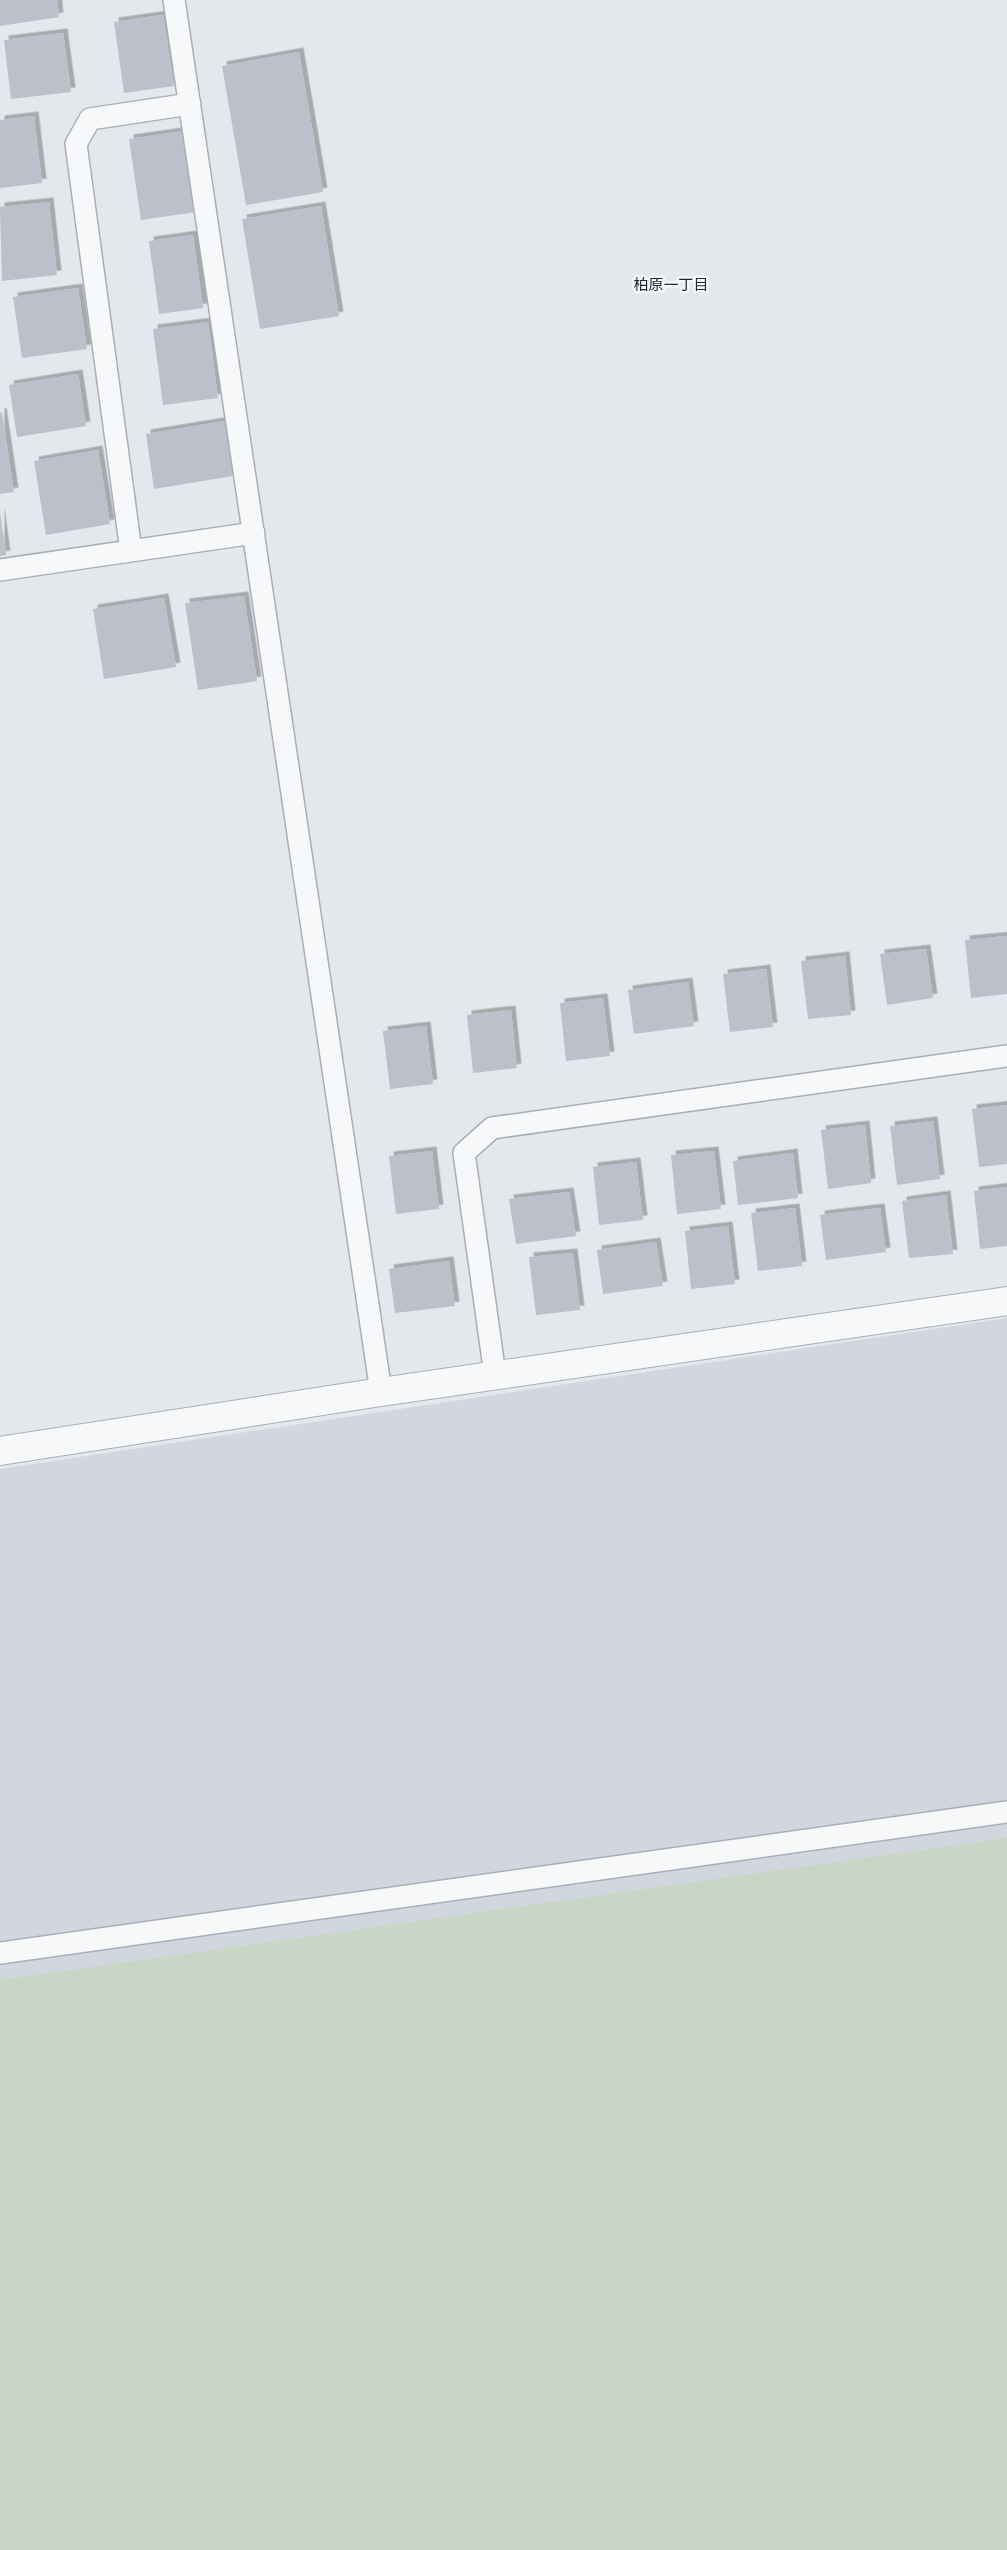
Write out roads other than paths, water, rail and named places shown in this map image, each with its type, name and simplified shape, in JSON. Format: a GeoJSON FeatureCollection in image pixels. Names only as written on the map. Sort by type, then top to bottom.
{"type":"FeatureCollection","features":[{"type":"Feature","properties":{"kind":"street"},"geometry":{"type":"LineString","coordinates":[[0,1451],[494,1375],[1007,1301]]}},
{"type":"Feature","properties":{"kind":"lane"},"geometry":{"type":"LineString","coordinates":[[174,0],[381,1392]]}},
{"type":"Feature","properties":{"kind":"lane"},"geometry":{"type":"LineString","coordinates":[[131,551],[76,144],[90,119],[190,104]]}},
{"type":"Feature","properties":{"kind":"lane"},"geometry":{"type":"LineString","coordinates":[[0,570],[254,534]]}},
{"type":"Feature","properties":{"kind":"lane"},"geometry":{"type":"LineString","coordinates":[[494,1375],[464,1153],[492,1128],[1007,1056]]}},
{"type":"Feature","properties":{"kind":"lane"},"geometry":{"type":"LineString","coordinates":[[0,1953],[1007,1812]]}},
{"type":"Feature","properties":{"kind":"district","name":"柏原一丁目"},"geometry":{"type":"Point","coordinates":[671,284]}}]}
